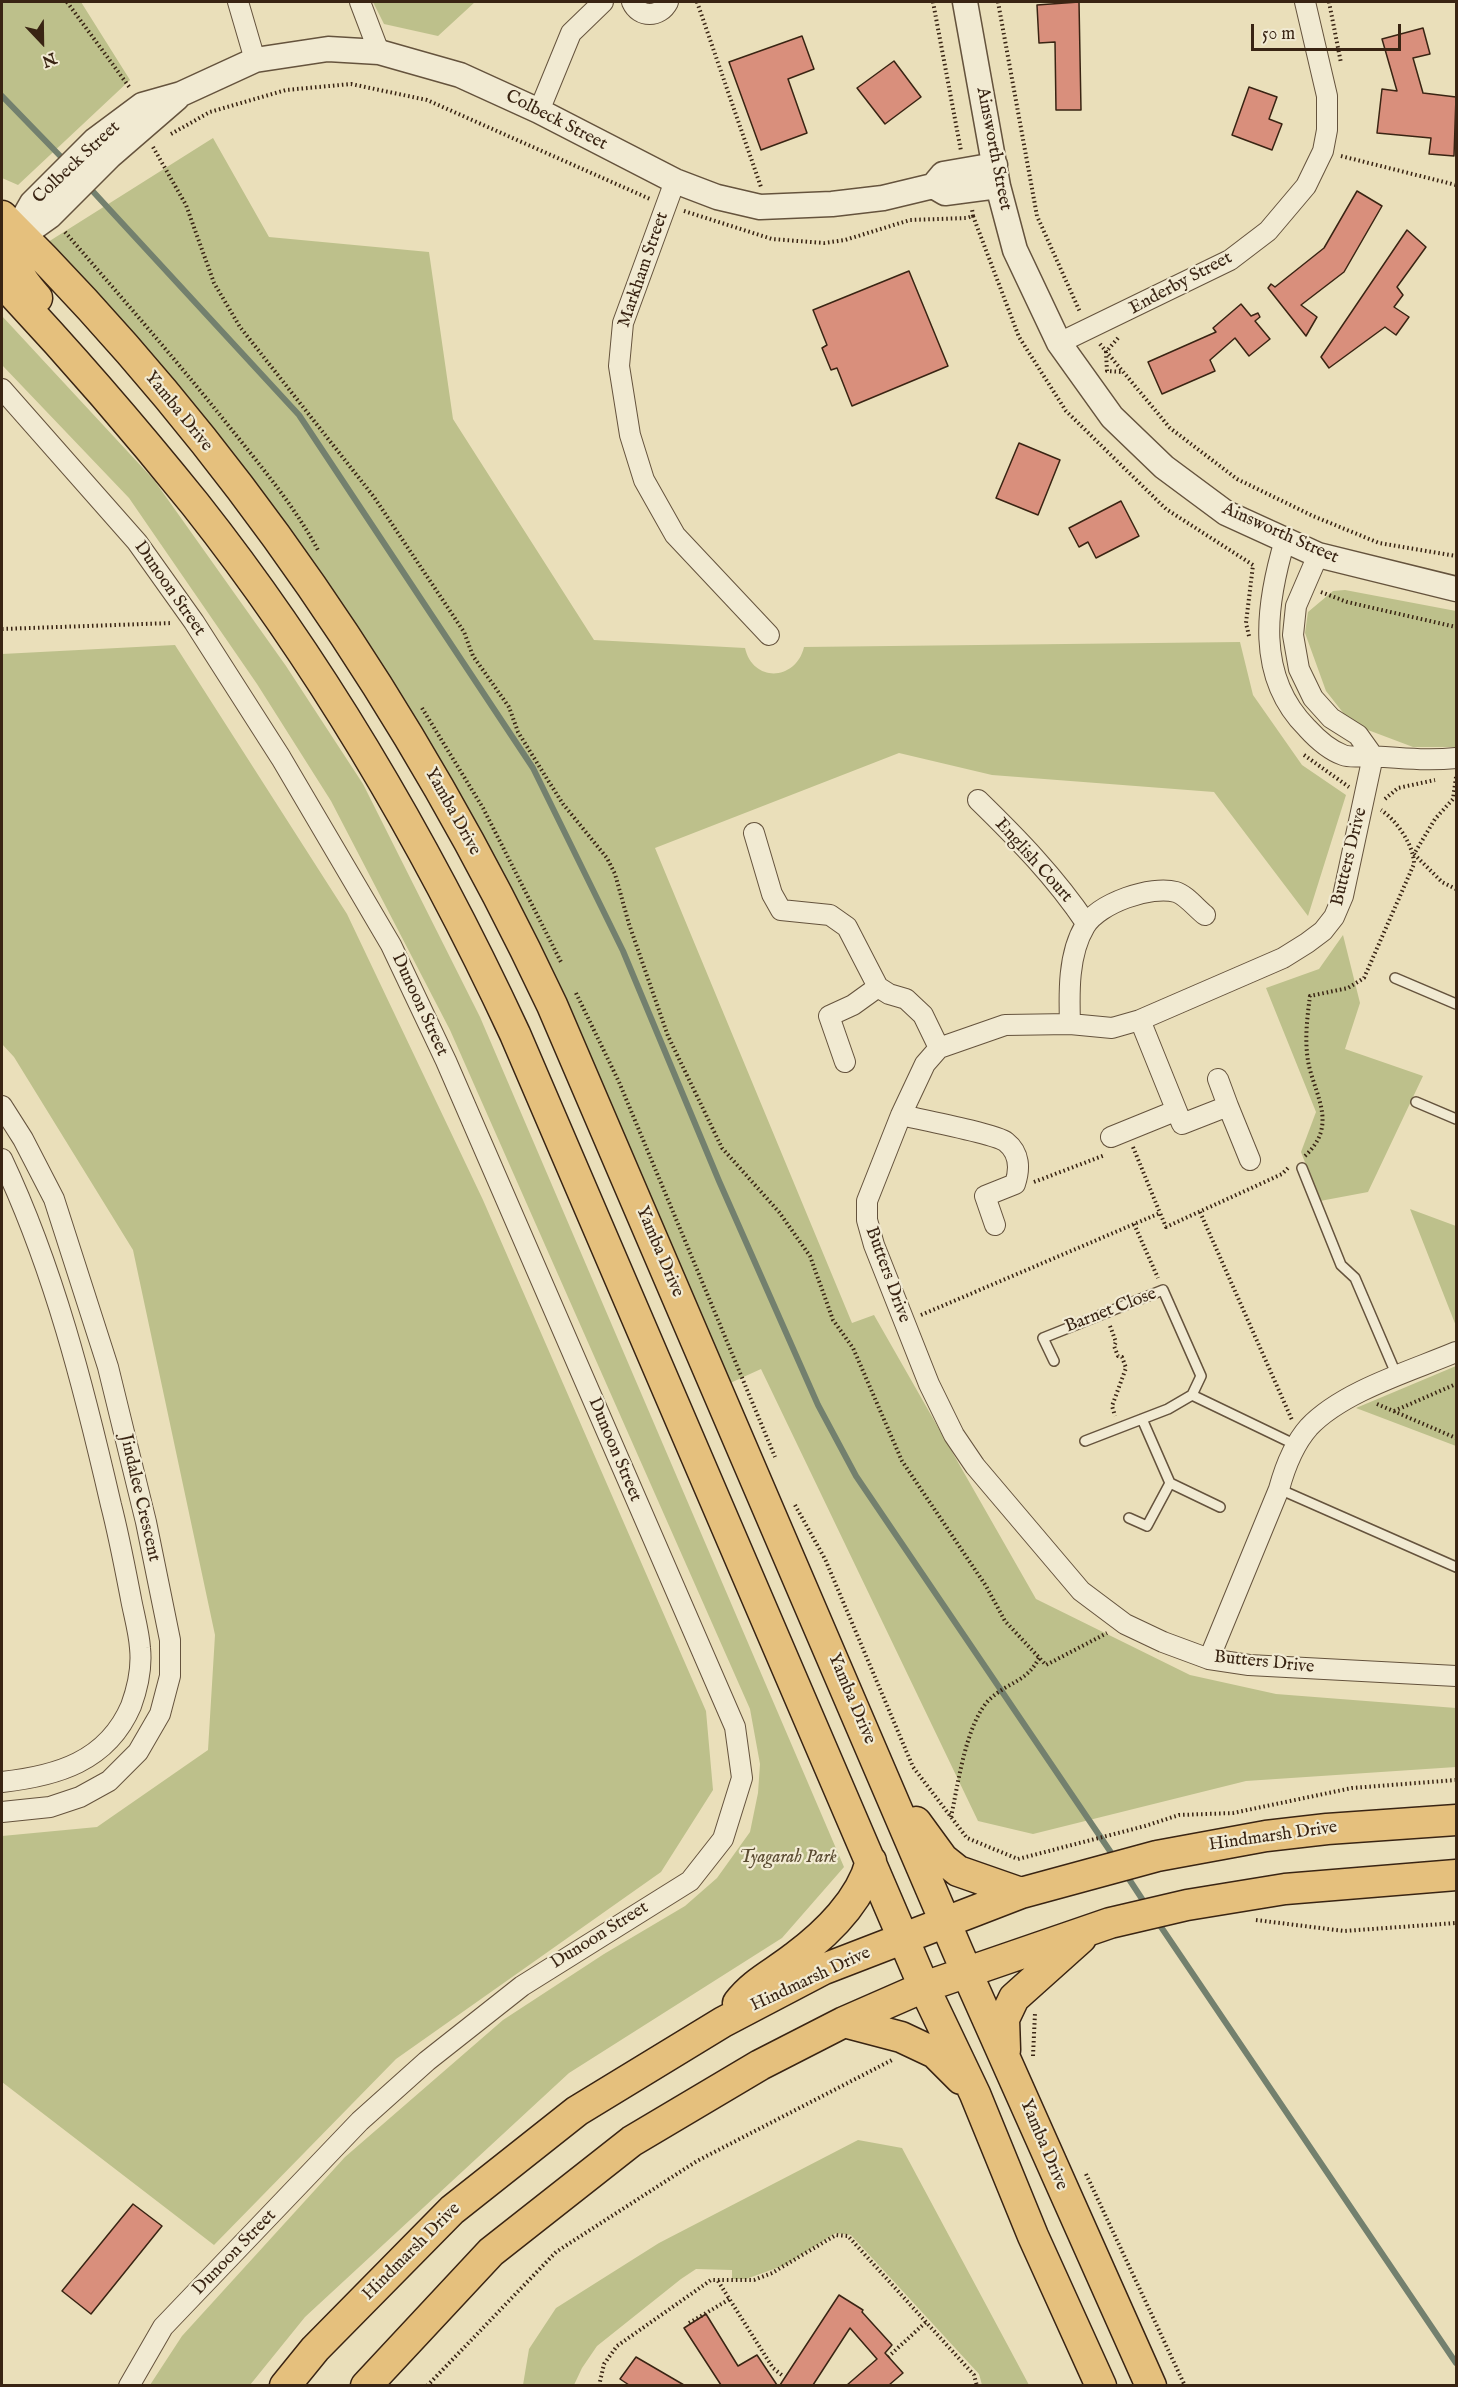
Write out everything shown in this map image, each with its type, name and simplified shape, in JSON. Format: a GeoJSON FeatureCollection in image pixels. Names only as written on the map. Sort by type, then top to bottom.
{"type":"FeatureCollection","features":[{"type":"Feature","properties":{"kind":"main road"},"geometry":{"type":"LineString","coordinates":[[11,232],[12,260],[16,271],[54,316],[62,347]]}},
{"type":"Feature","properties":{"kind":"main road","name":"Yamba Drive"},"geometry":{"type":"LineString","coordinates":[[11,232],[116,337],[260,515],[314,590],[375,682],[462,828],[552,1005],[967,1973],[1125,2332],[1151,2385]]}},
{"type":"Feature","properties":{"kind":"main road"},"geometry":{"type":"LineString","coordinates":[[2,282],[62,347],[196,506],[295,643],[403,816],[455,911],[515,1035],[924,1987],[975,2094],[1033,2236],[1101,2385]]}},
{"type":"Feature","properties":{"kind":"main road"},"geometry":{"type":"LineString","coordinates":[[884,1778],[943,1859],[958,1871],[1021,1893]]}},
{"type":"Feature","properties":{"kind":"main road","name":"Hindmarsh Drive"},"geometry":{"type":"LineString","coordinates":[[285,2385],[315,2349],[453,2210],[577,2111],[723,2022],[824,1969],[1021,1893],[1080,1874],[1157,1856],[1266,1836],[1451,1817]]}},
{"type":"Feature","properties":{"kind":"main road"},"geometry":{"type":"LineString","coordinates":[[723,2022],[745,1994],[814,1941],[841,1914],[857,1894],[870,1861]]}},
{"type":"Feature","properties":{"kind":"main road"},"geometry":{"type":"LineString","coordinates":[[366,2385],[491,2252],[632,2141],[760,2065],[844,2022],[924,1987],[1101,1925],[1188,1905],[1328,1884],[1455,1874]]}},
{"type":"Feature","properties":{"kind":"main road"},"geometry":{"type":"LineString","coordinates":[[1005,2056],[1004,2019],[1014,1998],[1101,1925]]}},
{"type":"Feature","properties":{"kind":"main road"},"geometry":{"type":"LineString","coordinates":[[844,2022],[901,2037],[935,2054],[975,2094]]}},
{"type":"Feature","properties":{"kind":"street"},"geometry":{"type":"LineString","coordinates":[[238,2],[255,60]]}},
{"type":"Feature","properties":{"kind":"street"},"geometry":{"type":"LineString","coordinates":[[360,2],[379,51]]}},
{"type":"Feature","properties":{"kind":"street"},"geometry":{"type":"LineString","coordinates":[[539,111],[571,33],[603,2]]}},
{"type":"Feature","properties":{"kind":"street"},"geometry":{"type":"LineString","coordinates":[[632,2],[638,11],[650,14],[662,10],[668,2]]}},
{"type":"Feature","properties":{"kind":"street","name":"Ainsworth Street"},"geometry":{"type":"LineString","coordinates":[[965,2],[997,175],[1015,250],[1059,344],[1112,417],[1164,467],[1226,513],[1318,555],[1456,589]]}},
{"type":"Feature","properties":{"kind":"street","name":"Enderby Street"},"geometry":{"type":"LineString","coordinates":[[1059,344],[1230,260],[1268,231],[1306,186],[1323,151],[1327,130],[1327,96],[1305,2]]}},
{"type":"Feature","properties":{"kind":"street","name":"Colbeck Street"},"geometry":{"type":"LineString","coordinates":[[11,232],[32,203],[57,193],[142,105],[180,94],[255,60],[328,49],[379,51],[460,75],[539,111],[675,181],[717,197],[769,208],[847,202],[933,186],[945,193],[997,175]]}},
{"type":"Feature","properties":{"kind":"street","name":"Colbeck Street"},"geometry":{"type":"LineString","coordinates":[[102,148],[180,94]]}},
{"type":"Feature","properties":{"kind":"street","name":"Markham Street"},"geometry":{"type":"LineString","coordinates":[[675,181],[623,323],[619,366],[630,435],[644,480],[675,535],[769,635]]}},
{"type":"Feature","properties":{"kind":"street","name":"Dunoon Street"},"geometry":{"type":"LineString","coordinates":[[4,396],[137,542],[194,622],[281,758],[391,945],[446,1061],[735,1726],[742,1778],[723,1839],[690,1881],[522,1986],[427,2061],[360,2121],[163,2327],[129,2385]]}},
{"type":"Feature","properties":{"kind":"street"},"geometry":{"type":"LineString","coordinates":[[1286,540],[1275,574],[1269,608],[1268,632],[1276,680],[1288,705],[1319,741],[1344,756],[1432,761],[1456,758]]}},
{"type":"Feature","properties":{"kind":"street"},"geometry":{"type":"LineString","coordinates":[[1318,555],[1296,606],[1293,635],[1299,669],[1312,698],[1331,718],[1358,735],[1374,756]]}},
{"type":"Feature","properties":{"kind":"street","name":"Butters Drive"},"geometry":{"type":"LineString","coordinates":[[1374,756],[1343,896],[1334,916],[1323,931],[1283,958],[1140,1020],[1112,1028],[1070,1024],[1005,1025],[939,1048],[925,1064],[901,1115],[867,1201],[867,1220],[904,1323],[929,1384],[954,1435],[975,1466],[1082,1591],[1125,1624],[1162,1642],[1209,1659],[1249,1665],[1456,1676]]}},
{"type":"Feature","properties":{"kind":"street","name":"English Court"},"geometry":{"type":"LineString","coordinates":[[978,800],[1033,854],[1061,886],[1086,924]]}},
{"type":"Feature","properties":{"kind":"street"},"geometry":{"type":"LineString","coordinates":[[754,833],[772,894],[781,910],[830,915],[847,927],[878,987],[889,994],[906,999],[923,1015],[939,1048]]}},
{"type":"Feature","properties":{"kind":"street"},"geometry":{"type":"LineString","coordinates":[[1070,1024],[1069,989],[1077,946],[1086,924],[1114,902],[1146,891],[1177,892],[1205,915]]}},
{"type":"Feature","properties":{"kind":"street"},"geometry":{"type":"LineString","coordinates":[[845,1062],[829,1016],[853,1005],[878,987]]}},
{"type":"Feature","properties":{"kind":"street"},"geometry":{"type":"LineString","coordinates":[[1140,1020],[1182,1125],[1228,1106]]}},
{"type":"Feature","properties":{"kind":"street"},"geometry":{"type":"LineString","coordinates":[[1218,1079],[1250,1160]]}},
{"type":"Feature","properties":{"kind":"street","name":"Jindalee Crescent"},"geometry":{"type":"LineString","coordinates":[[2,1106],[23,1139],[54,1199],[104,1356],[146,1522],[170,1640],[170,1667],[160,1714],[138,1752],[109,1781],[80,1797],[50,1807],[2,1812]]}},
{"type":"Feature","properties":{"kind":"street"},"geometry":{"type":"LineString","coordinates":[[1119,1134],[1175,1111]]}},
{"type":"Feature","properties":{"kind":"street"},"geometry":{"type":"LineString","coordinates":[[901,1115],[1005,1141],[1016,1155],[1019,1171],[1015,1184],[985,1196],[995,1225]]}},
{"type":"Feature","properties":{"kind":"street","name":"Jindalee Crescent"},"geometry":{"type":"LineString","coordinates":[[2,1159],[42,1254],[94,1433],[138,1635],[140,1664],[130,1707],[114,1734],[91,1756],[67,1770],[40,1778],[2,1782]]}},
{"type":"Feature","properties":{"kind":"street"},"geometry":{"type":"LineString","coordinates":[[1209,1659],[1279,1489],[1286,1464],[1298,1442],[1322,1417],[1356,1395],[1456,1352]]}},
{"type":"Feature","properties":{"kind":"lane"},"geometry":{"type":"LineString","coordinates":[[1395,978],[1456,1004]]}},
{"type":"Feature","properties":{"kind":"lane"},"geometry":{"type":"LineString","coordinates":[[1416,1102],[1456,1119]]}},
{"type":"Feature","properties":{"kind":"lane"},"geometry":{"type":"LineString","coordinates":[[1302,1168],[1341,1265],[1355,1278],[1397,1376]]}},
{"type":"Feature","properties":{"kind":"lane","name":"Barnet Close"},"geometry":{"type":"LineString","coordinates":[[1053,1361],[1043,1338],[1163,1290],[1201,1376],[1192,1395]]}},
{"type":"Feature","properties":{"kind":"lane"},"geometry":{"type":"LineString","coordinates":[[1085,1441],[1168,1409],[1192,1395],[1298,1442]]}},
{"type":"Feature","properties":{"kind":"lane"},"geometry":{"type":"LineString","coordinates":[[1142,1419],[1170,1483],[1220,1507]]}},
{"type":"Feature","properties":{"kind":"lane"},"geometry":{"type":"LineString","coordinates":[[1129,1518],[1148,1526],[1170,1483]]}},
{"type":"Feature","properties":{"kind":"lane"},"geometry":{"type":"LineString","coordinates":[[1279,1489],[1456,1567]]}},
{"type":"Feature","properties":{"kind":"path"},"geometry":{"type":"LineString","coordinates":[[67,2],[142,105]]}},
{"type":"Feature","properties":{"kind":"path"},"geometry":{"type":"LineString","coordinates":[[697,2],[769,208]]}},
{"type":"Feature","properties":{"kind":"path"},"geometry":{"type":"LineString","coordinates":[[998,2],[1037,216],[1078,308],[1091,330],[1170,428],[1237,479],[1312,516],[1379,543],[1456,556]]}},
{"type":"Feature","properties":{"kind":"path"},"geometry":{"type":"LineString","coordinates":[[153,147],[186,205],[214,283],[240,327],[374,497],[464,632],[473,656],[508,707],[518,732],[563,804],[607,858],[615,874],[629,924],[668,1036],[722,1148],[779,1212],[810,1256],[833,1320],[853,1348],[902,1461],[986,1586],[1005,1621],[1046,1665],[1125,1624]]}},
{"type":"Feature","properties":{"kind":"path"},"geometry":{"type":"LineString","coordinates":[[1323,151],[1456,185]]}},
{"type":"Feature","properties":{"kind":"path"},"geometry":{"type":"LineString","coordinates":[[1347,602],[1456,627]]}},
{"type":"Feature","properties":{"kind":"path"},"geometry":{"type":"LineString","coordinates":[[2,629],[194,622]]}},
{"type":"Feature","properties":{"kind":"path"},"geometry":{"type":"LineString","coordinates":[[1447,777],[1456,776],[1453,799],[1435,819],[1414,854],[1442,882],[1456,889]]}},
{"type":"Feature","properties":{"kind":"path"},"geometry":{"type":"LineString","coordinates":[[1384,811],[1386,796],[1398,788],[1437,780]]}},
{"type":"Feature","properties":{"kind":"path"},"geometry":{"type":"LineString","coordinates":[[1019,1171],[1035,1183],[1111,1153],[1119,1134]]}},
{"type":"Feature","properties":{"kind":"path"},"geometry":{"type":"LineString","coordinates":[[1119,1134],[1166,1227],[1224,1201]]}},
{"type":"Feature","properties":{"kind":"path"},"geometry":{"type":"LineString","coordinates":[[1200,1212],[1298,1442]]}},
{"type":"Feature","properties":{"kind":"path"},"geometry":{"type":"LineString","coordinates":[[904,1323],[1160,1213]]}},
{"type":"Feature","properties":{"kind":"path"},"geometry":{"type":"LineString","coordinates":[[1134,1224],[1163,1290]]}},
{"type":"Feature","properties":{"kind":"path"},"geometry":{"type":"LineString","coordinates":[[1105,1313],[1116,1342],[1114,1346],[1126,1368],[1112,1406],[1120,1428]]}},
{"type":"Feature","properties":{"kind":"path"},"geometry":{"type":"LineString","coordinates":[[1394,1411],[1456,1384]]}},
{"type":"Feature","properties":{"kind":"path"},"geometry":{"type":"LineString","coordinates":[[1356,1395],[1456,1438]]}},
{"type":"Feature","properties":{"kind":"path"},"geometry":{"type":"LineString","coordinates":[[951,1818],[968,1739],[989,1700],[1032,1672],[1039,1658]]}},
{"type":"Feature","properties":{"kind":"path"},"geometry":{"type":"LineString","coordinates":[[967,1838],[1018,1859],[1179,1815],[1233,1813],[1352,1788],[1456,1780]]}},
{"type":"Feature","properties":{"kind":"path"},"geometry":{"type":"LineString","coordinates":[[1251,1919],[1344,1932],[1456,1923]]}},
{"type":"Feature","properties":{"kind":"path"},"geometry":{"type":"LineString","coordinates":[[1035,2009],[1032,2054],[1035,2065]]}},
{"type":"Feature","properties":{"kind":"path"},"geometry":{"type":"LineString","coordinates":[[427,2385],[556,2252],[698,2161],[891,2062],[901,2037]]}},
{"type":"Feature","properties":{"kind":"path"},"geometry":{"type":"LineString","coordinates":[[1082,2169],[1185,2385]]}},
{"type":"Feature","properties":{"kind":"path"},"geometry":{"type":"LineString","coordinates":[[599,2385],[604,2364],[617,2346],[711,2280],[739,2281],[763,2277],[794,2262],[836,2235],[848,2236],[974,2375],[978,2385]]}},
{"type":"Feature","properties":{"kind":"path"},"geometry":{"type":"LineString","coordinates":[[718,2280],[773,2368],[783,2376]]}},
{"type":"Feature","properties":{"kind":"path"},"geometry":{"type":"LineString","coordinates":[[689,2323],[730,2299]]}},
{"type":"Feature","properties":{"kind":"path"},"geometry":{"type":"LineString","coordinates":[[888,2357],[926,2322]]}},
{"type":"Feature","properties":{"kind":"green space"},"geometry":{"type":"Polygon","coordinates":[[[2,2],[81,2],[130,80],[18,185],[2,178],[2,2]]]}},
{"type":"Feature","properties":{"kind":"green space"},"geometry":{"type":"Polygon","coordinates":[[[373,2],[475,2],[438,36],[384,24],[373,2]]]}},
{"type":"Feature","properties":{"kind":"green space"},"geometry":{"type":"Polygon","coordinates":[[[213,138],[269,237],[429,252],[453,419],[594,640],[745,648],[756,667],[765,672],[774,673],[793,666],[804,647],[1240,642],[1253,695],[1302,765],[1346,795],[1308,916],[1214,792],[992,775],[899,753],[655,848],[852,1323],[874,1315],[1036,1599],[1190,1675],[1276,1694],[1456,1708],[1456,1767],[1246,1781],[1033,1834],[978,1821],[761,1369],[728,1384],[384,673],[220,438],[48,242],[213,138]]]}},
{"type":"Feature","properties":{"kind":"green space","name":"Tyagarah Park"},"geometry":{"type":"Polygon","coordinates":[[[2,316],[154,480],[286,666],[363,784],[480,1017],[844,1867],[782,1938],[569,2073],[305,2317],[250,2385],[150,2385],[182,2336],[345,2157],[503,2020],[604,1954],[685,1906],[717,1878],[750,1832],[758,1793],[760,1764],[750,1709],[450,1030],[331,801],[257,684],[129,498],[2,365],[2,316]]]}},
{"type":"Feature","properties":{"kind":"green space"},"geometry":{"type":"Polygon","coordinates":[[[1345,590],[1456,611],[1456,747],[1413,747],[1352,724],[1326,691],[1305,633],[1308,612],[1333,591],[1345,590]]]}},
{"type":"Feature","properties":{"kind":"green space"},"geometry":{"type":"Polygon","coordinates":[[[175,645],[347,914],[483,1200],[706,1711],[713,1790],[661,1872],[396,2059],[214,2245],[2,2082],[2,1836],[97,1827],[208,1750],[215,1635],[133,1250],[14,1057],[2,1044],[2,654],[175,645]]]}},
{"type":"Feature","properties":{"kind":"green space"},"geometry":{"type":"Polygon","coordinates":[[[1343,935],[1360,1003],[1345,1049],[1423,1076],[1368,1192],[1320,1201],[1301,1152],[1316,1112],[1266,988],[1319,969],[1343,935]]]}},
{"type":"Feature","properties":{"kind":"green space"},"geometry":{"type":"Polygon","coordinates":[[[1410,1209],[1456,1226],[1456,1326],[1410,1209]]]}},
{"type":"Feature","properties":{"kind":"green space"},"geometry":{"type":"Polygon","coordinates":[[[1456,1366],[1456,1446],[1356,1408],[1456,1366]]]}},
{"type":"Feature","properties":{"kind":"green space"},"geometry":{"type":"Polygon","coordinates":[[[858,2140],[902,2148],[1029,2385],[982,2385],[979,2374],[851,2235],[836,2233],[785,2265],[746,2279],[732,2279],[732,2270],[696,2269],[597,2346],[574,2385],[523,2385],[529,2349],[556,2308],[659,2243],[858,2140]]]}},
{"type":"Feature","properties":{"kind":"building"},"geometry":{"type":"Polygon","coordinates":[[[1079,2],[1081,110],[1056,110],[1055,42],[1039,43],[1037,5],[1079,2]]]}},
{"type":"Feature","properties":{"kind":"building"},"geometry":{"type":"Polygon","coordinates":[[[1423,28],[1430,54],[1413,58],[1423,93],[1456,97],[1454,156],[1429,154],[1431,138],[1377,133],[1382,89],[1397,91],[1382,39],[1423,28]]]}},
{"type":"Feature","properties":{"kind":"building"},"geometry":{"type":"Polygon","coordinates":[[[802,36],[814,69],[788,79],[807,133],[761,150],[729,62],[802,36]]]}},
{"type":"Feature","properties":{"kind":"building"},"geometry":{"type":"Polygon","coordinates":[[[894,61],[921,97],[885,124],[857,88],[894,61]]]}},
{"type":"Feature","properties":{"kind":"building"},"geometry":{"type":"Polygon","coordinates":[[[1249,87],[1277,97],[1269,119],[1282,124],[1272,150],[1232,135],[1249,87]]]}},
{"type":"Feature","properties":{"kind":"building"},"geometry":{"type":"Polygon","coordinates":[[[1357,191],[1382,206],[1344,272],[1301,305],[1317,317],[1306,336],[1268,288],[1271,284],[1275,287],[1324,248],[1357,191]]]}},
{"type":"Feature","properties":{"kind":"building"},"geometry":{"type":"Polygon","coordinates":[[[1407,230],[1426,247],[1397,287],[1403,295],[1394,307],[1409,317],[1396,335],[1385,327],[1329,368],[1321,357],[1407,230]]]}},
{"type":"Feature","properties":{"kind":"building"},"geometry":{"type":"Polygon","coordinates":[[[909,271],[948,366],[852,406],[837,368],[831,370],[822,348],[827,345],[813,310],[909,271]]]}},
{"type":"Feature","properties":{"kind":"building"},"geometry":{"type":"Polygon","coordinates":[[[1241,304],[1251,316],[1258,313],[1260,317],[1255,321],[1270,339],[1249,356],[1235,338],[1210,360],[1215,371],[1162,394],[1148,362],[1216,332],[1213,328],[1241,304]]]}},
{"type":"Feature","properties":{"kind":"building"},"geometry":{"type":"Polygon","coordinates":[[[1019,443],[1060,460],[1038,515],[996,498],[1019,443]]]}},
{"type":"Feature","properties":{"kind":"building"},"geometry":{"type":"Polygon","coordinates":[[[1121,501],[1139,536],[1096,558],[1088,542],[1079,547],[1069,528],[1121,501]]]}},
{"type":"Feature","properties":{"kind":"building"},"geometry":{"type":"Polygon","coordinates":[[[133,2204],[162,2226],[91,2314],[62,2291],[133,2204]]]}},
{"type":"Feature","properties":{"kind":"building"},"geometry":{"type":"Polygon","coordinates":[[[839,2295],[863,2310],[862,2312],[892,2345],[885,2353],[903,2373],[889,2385],[847,2385],[877,2359],[850,2328],[813,2385],[780,2385],[839,2295]]]}},
{"type":"Feature","properties":{"kind":"building"},"geometry":{"type":"Polygon","coordinates":[[[706,2314],[738,2366],[757,2355],[777,2385],[721,2385],[684,2328],[706,2314]]]}},
{"type":"Feature","properties":{"kind":"building"},"geometry":{"type":"Polygon","coordinates":[[[636,2357],[684,2385],[629,2385],[620,2379],[636,2357]]]}},
{"type":"Feature","properties":{"kind":"waterway"},"geometry":{"type":"LineString","coordinates":[[2,96],[66,162]]}},
{"type":"Feature","properties":{"kind":"waterway"},"geometry":{"type":"LineString","coordinates":[[87,185],[299,415],[533,768],[623,951],[719,1181],[818,1405],[856,1476],[1114,1857]]}},
{"type":"Feature","properties":{"kind":"waterway"},"geometry":{"type":"LineString","coordinates":[[1125,1873],[1146,1905]]}},
{"type":"Feature","properties":{"kind":"waterway"},"geometry":{"type":"LineString","coordinates":[[1157,1921],[1456,2363]]}}]}
